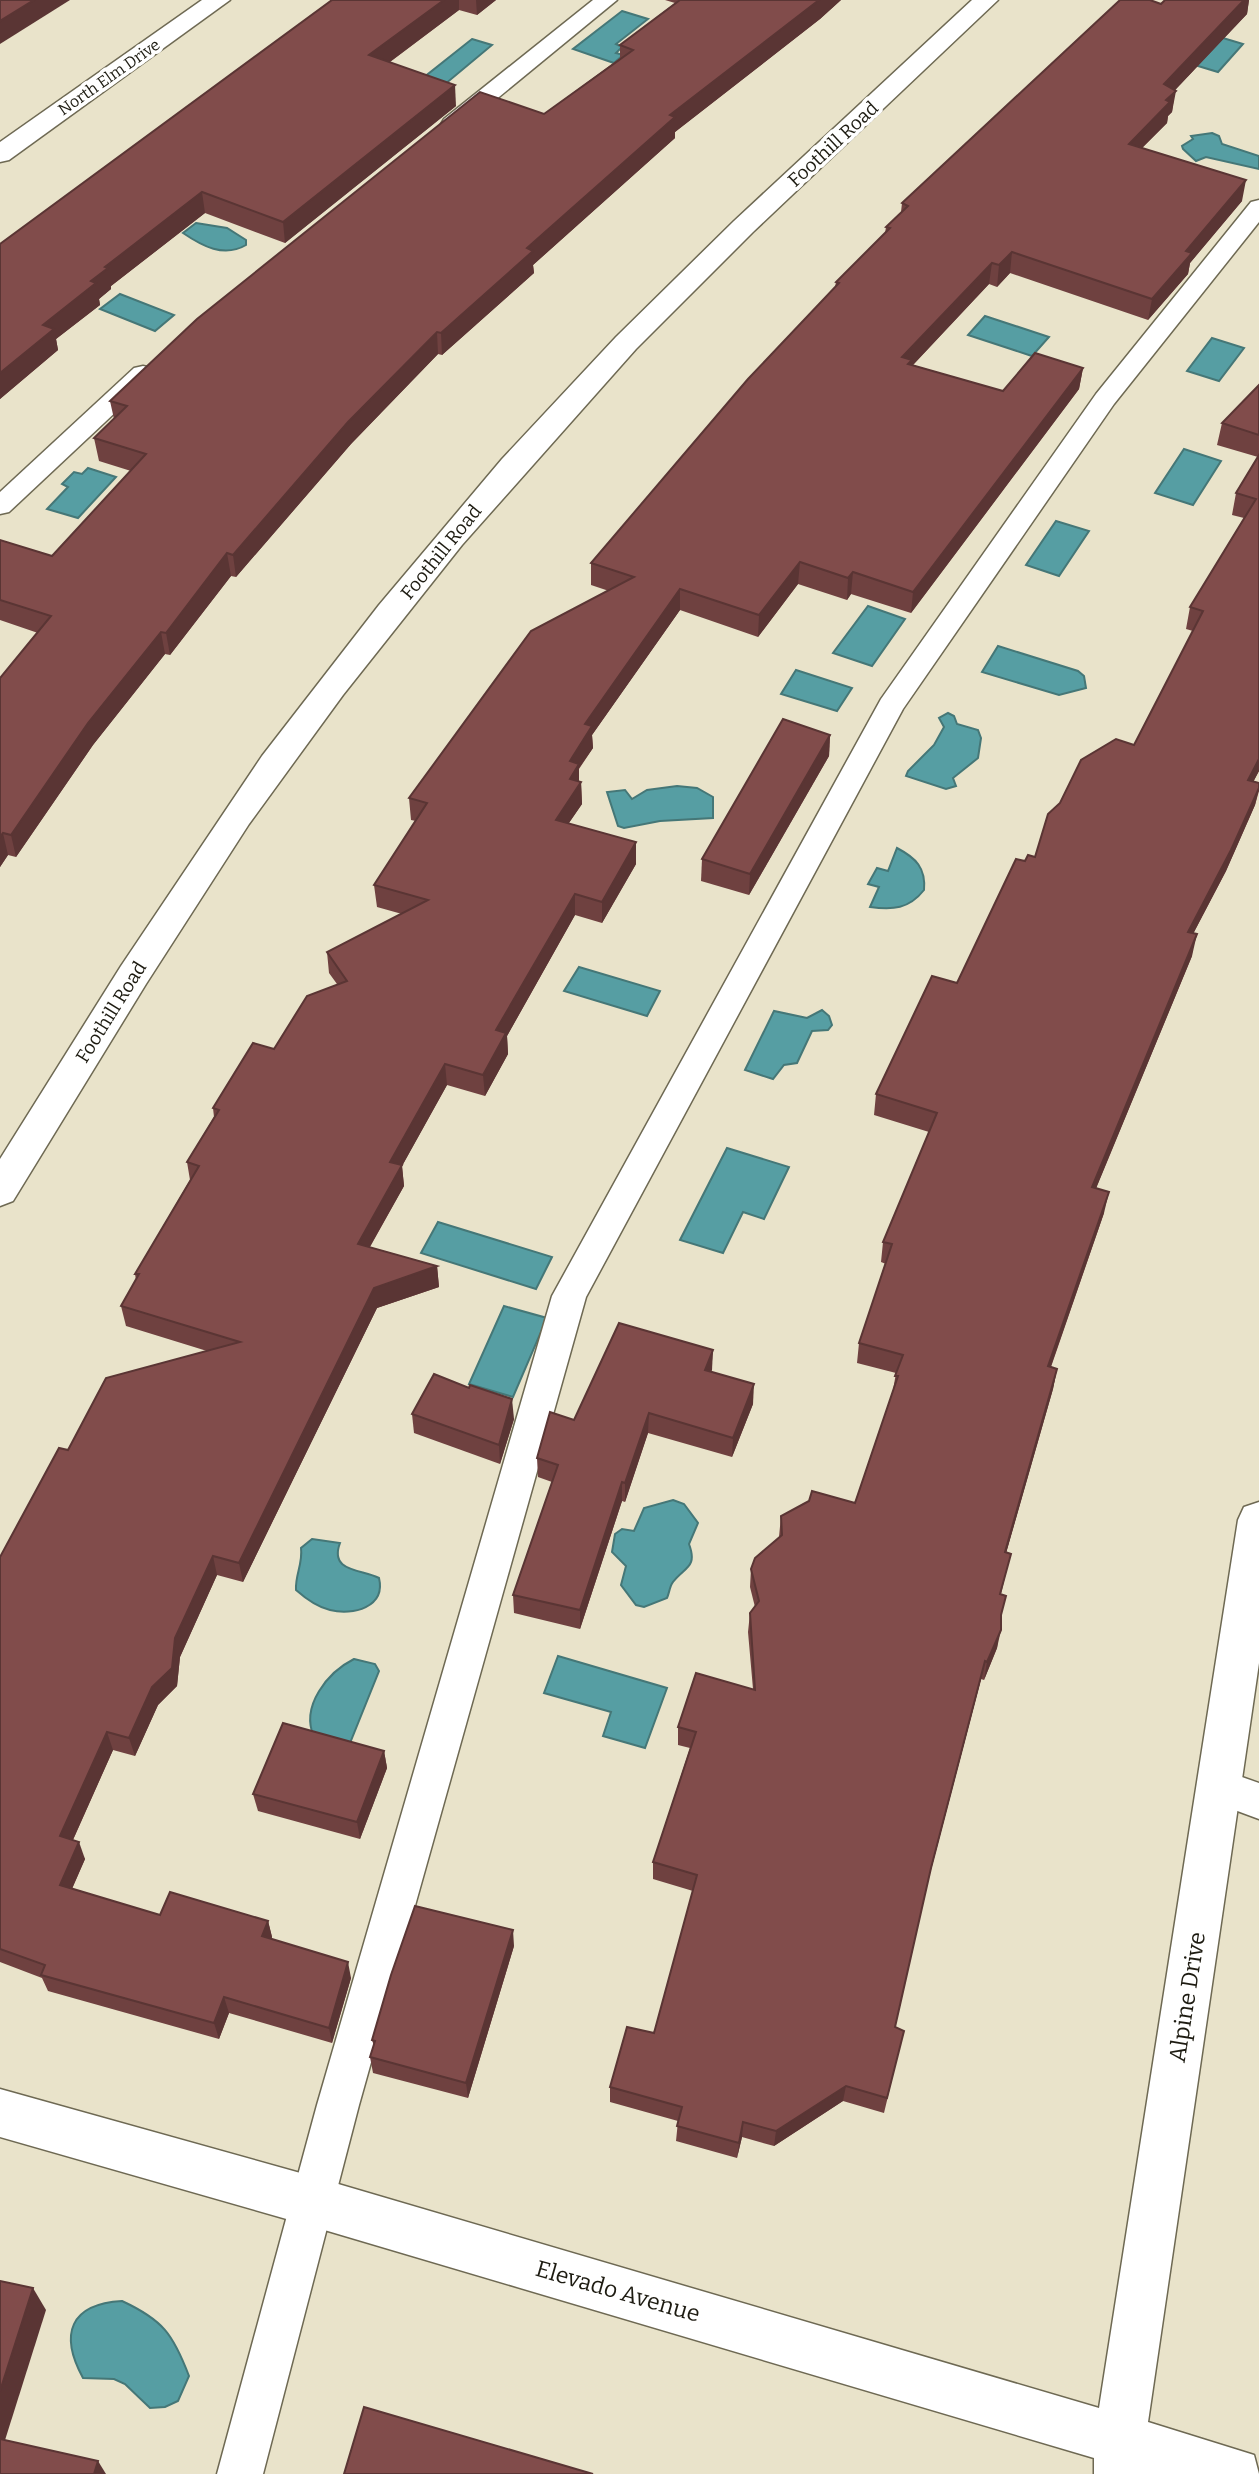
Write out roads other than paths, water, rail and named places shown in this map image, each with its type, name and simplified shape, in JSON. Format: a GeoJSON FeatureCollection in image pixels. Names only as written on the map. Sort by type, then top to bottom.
{"type":"FeatureCollection","features":[{"type":"Feature","properties":{"kind":"street","name":"North Elm Drive"},"geometry":{"type":"LineString","coordinates":[[0,154],[218,0]]}},
{"type":"Feature","properties":{"kind":"street","name":"Foothill Road"},"geometry":{"type":"LineString","coordinates":[[0,1191],[182,899],[274,764],[448,541],[564,408],[674,293],[986,0]]}},
{"type":"Feature","properties":{"kind":"street","name":"Alpine Drive"},"geometry":{"type":"LineString","coordinates":[[1120,2456],[1239,1794],[1259,1520]]}},
{"type":"Feature","properties":{"kind":"street","name":"Elevado Avenue"},"geometry":{"type":"LineString","coordinates":[[0,2113],[311,2201],[1120,2456],[1235,2474]]}},
{"type":"Feature","properties":{"kind":"lane"},"geometry":{"type":"LineString","coordinates":[[433,139],[606,0]]}},
{"type":"Feature","properties":{"kind":"lane"},"geometry":{"type":"LineString","coordinates":[[240,2474],[311,2201],[569,1296],[891,706],[1105,399],[1259,207]]}},
{"type":"Feature","properties":{"kind":"lane"},"geometry":{"type":"LineString","coordinates":[[0,506],[120,391],[163,357]]}},
{"type":"Feature","properties":{"kind":"water"},"geometry":{"type":"Polygon","coordinates":[[[622,11],[648,19],[616,44],[622,47],[616,53],[623,55],[614,63],[573,49],[622,11]]]}},
{"type":"Feature","properties":{"kind":"water"},"geometry":{"type":"Polygon","coordinates":[[[1213,35],[1243,44],[1218,72],[1188,63],[1213,35]]]}},
{"type":"Feature","properties":{"kind":"water"},"geometry":{"type":"Polygon","coordinates":[[[472,39],[492,45],[444,85],[423,78],[472,39]]]}},
{"type":"Feature","properties":{"kind":"water"},"geometry":{"type":"Polygon","coordinates":[[[1212,133],[1219,136],[1222,144],[1259,156],[1259,169],[1206,157],[1196,161],[1183,149],[1182,146],[1193,139],[1191,136],[1212,133]]]}},
{"type":"Feature","properties":{"kind":"water"},"geometry":{"type":"Polygon","coordinates":[[[196,223],[227,228],[246,240],[246,245],[230,250],[205,246],[183,233],[196,223]]]}},
{"type":"Feature","properties":{"kind":"water"},"geometry":{"type":"Polygon","coordinates":[[[120,294],[174,315],[155,331],[100,309],[120,294]]]}},
{"type":"Feature","properties":{"kind":"water"},"geometry":{"type":"Polygon","coordinates":[[[985,316],[1049,337],[1032,356],[968,335],[985,316]]]}},
{"type":"Feature","properties":{"kind":"water"},"geometry":{"type":"Polygon","coordinates":[[[1212,338],[1244,348],[1219,381],[1187,371],[1212,338]]]}},
{"type":"Feature","properties":{"kind":"water"},"geometry":{"type":"Polygon","coordinates":[[[1184,449],[1221,461],[1193,505],[1155,493],[1184,449]]]}},
{"type":"Feature","properties":{"kind":"water"},"geometry":{"type":"Polygon","coordinates":[[[88,468],[116,477],[78,518],[47,509],[68,487],[62,484],[74,472],[82,474],[88,468]]]}},
{"type":"Feature","properties":{"kind":"water"},"geometry":{"type":"Polygon","coordinates":[[[1056,521],[1089,531],[1059,576],[1026,565],[1056,521]]]}},
{"type":"Feature","properties":{"kind":"water"},"geometry":{"type":"Polygon","coordinates":[[[868,606],[905,619],[872,666],[833,653],[868,606]]]}},
{"type":"Feature","properties":{"kind":"water"},"geometry":{"type":"Polygon","coordinates":[[[998,646],[1078,671],[1084,676],[1086,688],[1059,695],[982,672],[998,646]]]}},
{"type":"Feature","properties":{"kind":"water"},"geometry":{"type":"Polygon","coordinates":[[[796,670],[852,688],[837,711],[781,694],[796,670]]]}},
{"type":"Feature","properties":{"kind":"water"},"geometry":{"type":"Polygon","coordinates":[[[948,713],[954,716],[957,724],[978,730],[981,738],[978,758],[953,778],[956,786],[946,789],[906,776],[934,745],[944,727],[939,718],[948,713]]]}},
{"type":"Feature","properties":{"kind":"water"},"geometry":{"type":"Polygon","coordinates":[[[677,786],[697,788],[713,797],[713,818],[660,821],[624,828],[618,826],[607,792],[625,790],[632,799],[647,790],[677,786]]]}},
{"type":"Feature","properties":{"kind":"water"},"geometry":{"type":"Polygon","coordinates":[[[897,848],[918,864],[923,876],[924,890],[900,907],[870,907],[879,887],[868,884],[877,868],[888,871],[897,848]]]}},
{"type":"Feature","properties":{"kind":"water"},"geometry":{"type":"Polygon","coordinates":[[[579,967],[660,991],[647,1016],[564,991],[579,967]]]}},
{"type":"Feature","properties":{"kind":"water"},"geometry":{"type":"Polygon","coordinates":[[[822,1010],[829,1016],[832,1025],[828,1030],[812,1031],[797,1063],[784,1065],[773,1079],[745,1070],[774,1011],[807,1018],[822,1010]]]}},
{"type":"Feature","properties":{"kind":"water"},"geometry":{"type":"Polygon","coordinates":[[[727,1148],[789,1167],[764,1219],[743,1212],[723,1253],[680,1240],[727,1148]]]}},
{"type":"Feature","properties":{"kind":"water"},"geometry":{"type":"Polygon","coordinates":[[[438,1222],[552,1257],[536,1289],[421,1253],[438,1222]]]}},
{"type":"Feature","properties":{"kind":"water"},"geometry":{"type":"Polygon","coordinates":[[[504,1306],[547,1318],[513,1397],[469,1384],[504,1306]]]}},
{"type":"Feature","properties":{"kind":"water"},"geometry":{"type":"Polygon","coordinates":[[[673,1500],[684,1504],[698,1523],[689,1544],[691,1563],[672,1583],[667,1598],[644,1607],[636,1605],[621,1585],[626,1566],[612,1552],[615,1534],[622,1529],[634,1531],[644,1508],[673,1500]]]}},
{"type":"Feature","properties":{"kind":"water"},"geometry":{"type":"Polygon","coordinates":[[[312,1539],[340,1543],[339,1559],[343,1564],[379,1578],[378,1596],[373,1602],[357,1610],[339,1612],[325,1609],[296,1590],[301,1548],[312,1539]]]}},
{"type":"Feature","properties":{"kind":"water"},"geometry":{"type":"Polygon","coordinates":[[[558,1656],[667,1688],[645,1748],[603,1736],[611,1712],[544,1693],[558,1656]]]}},
{"type":"Feature","properties":{"kind":"water"},"geometry":{"type":"Polygon","coordinates":[[[354,1659],[375,1664],[379,1671],[348,1748],[314,1737],[311,1714],[319,1691],[326,1681],[354,1659]]]}},
{"type":"Feature","properties":{"kind":"water"},"geometry":{"type":"Polygon","coordinates":[[[122,2301],[157,2322],[178,2349],[189,2376],[178,2401],[165,2407],[150,2408],[125,2384],[114,2379],[83,2378],[72,2348],[74,2324],[80,2315],[91,2308],[122,2301]]]}}]}
